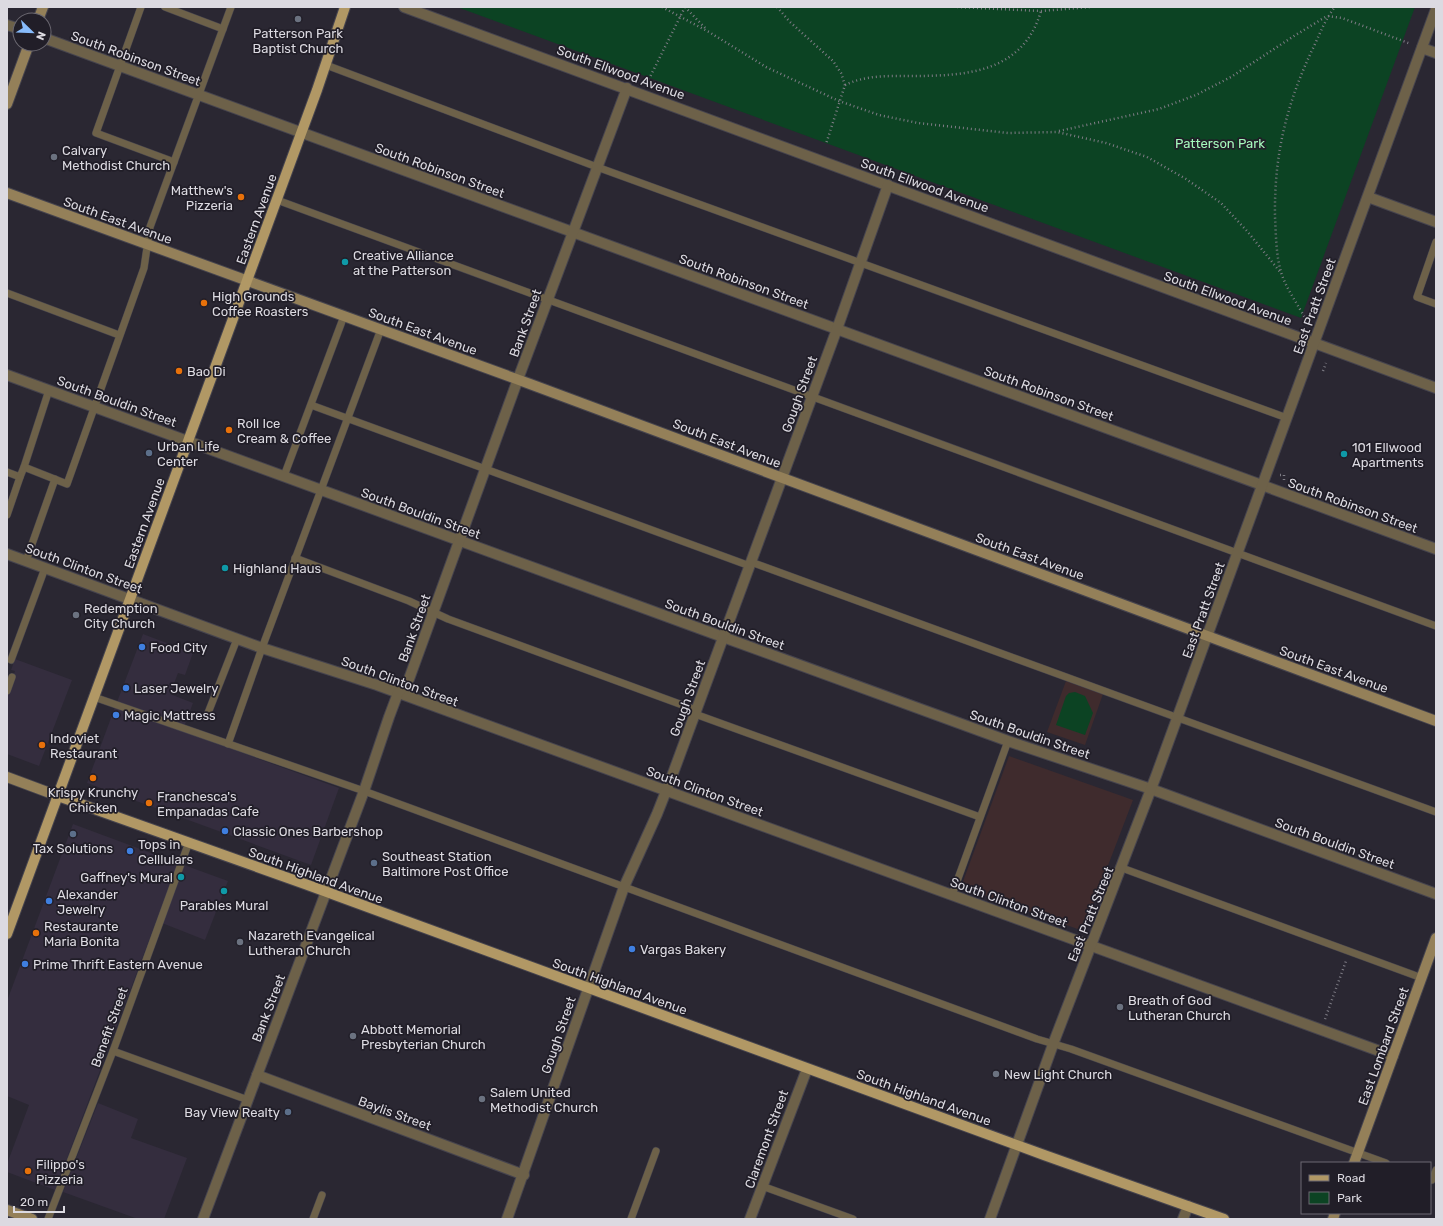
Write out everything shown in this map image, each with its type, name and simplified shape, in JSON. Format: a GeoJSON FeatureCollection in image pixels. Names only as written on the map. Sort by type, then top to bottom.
{"type":"FeatureCollection","features":[{"type":"Feature","properties":{"kind":"main road","name":"Eastern Avenue"},"geometry":{"type":"LineString","coordinates":[[7,934],[277,200],[326,65],[345,7]]}},
{"type":"Feature","properties":{"kind":"main road","name":"South Highland Avenue"},"geometry":{"type":"LineString","coordinates":[[58,796],[189,842],[807,1069],[1224,1219]]}},
{"type":"Feature","properties":{"kind":"street","name":"South Ellwood Avenue"},"geometry":{"type":"LineString","coordinates":[[404,7],[627,88],[1436,388]]}},
{"type":"Feature","properties":{"kind":"street","name":"East Pratt Street"},"geometry":{"type":"LineString","coordinates":[[990,1219],[1054,1044],[1122,868],[1436,9]]}},
{"type":"Feature","properties":{"kind":"street","name":"South Robinson Street"},"geometry":{"type":"LineString","coordinates":[[52,41],[1436,549]]}},
{"type":"Feature","properties":{"kind":"street"},"geometry":{"type":"LineString","coordinates":[[1422,48],[1436,53]]}},
{"type":"Feature","properties":{"kind":"street"},"geometry":{"type":"LineString","coordinates":[[7,104],[26,52]]}},
{"type":"Feature","properties":{"kind":"street","name":"Bank Street"},"geometry":{"type":"LineString","coordinates":[[203,1219],[364,791],[398,693],[408,679],[433,613],[547,300],[627,88]]}},
{"type":"Feature","properties":{"kind":"street","name":"Gough Street"},"geometry":{"type":"LineString","coordinates":[[507,1219],[524,1175],[587,988],[624,887],[658,814],[837,329],[888,185]]}},
{"type":"Feature","properties":{"kind":"street","name":"South East Avenue"},"geometry":{"type":"LineString","coordinates":[[7,194],[518,379],[1436,721]]}},
{"type":"Feature","properties":{"kind":"street"},"geometry":{"type":"LineString","coordinates":[[1368,197],[1436,222]]}},
{"type":"Feature","properties":{"kind":"street","name":"South Bouldin Street"},"geometry":{"type":"LineString","coordinates":[[7,375],[723,638],[1008,741],[1151,789],[1436,894]]}},
{"type":"Feature","properties":{"kind":"street","name":"South Clinton Street"},"geometry":{"type":"LineString","coordinates":[[7,554],[262,648],[398,693],[666,790],[1393,1056]]}},
{"type":"Feature","properties":{"kind":"street","name":"South Highland Avenue"},"geometry":{"type":"LineString","coordinates":[[7,777],[58,796]]}},
{"type":"Feature","properties":{"kind":"street","name":"East Lombard Street"},"geometry":{"type":"LineString","coordinates":[[1354,1162],[1436,938]]}},
{"type":"Feature","properties":{"kind":"street","name":"Claremont Street"},"geometry":{"type":"LineString","coordinates":[[750,1219],[807,1069]]}},
{"type":"Feature","properties":{"kind":"street","name":"Baylis Street"},"geometry":{"type":"LineString","coordinates":[[257,1075],[524,1175]]}},
{"type":"Feature","properties":{"kind":"street"},"geometry":{"type":"LineString","coordinates":[[1183,1219],[1188,1206]]}},
{"type":"Feature","properties":{"kind":"street"},"geometry":{"type":"LineString","coordinates":[[7,1210],[32,1219]]}},
{"type":"Feature","properties":{"kind":"lane"},"geometry":{"type":"LineString","coordinates":[[141,7],[96,133],[174,162]]}},
{"type":"Feature","properties":{"kind":"lane"},"geometry":{"type":"LineString","coordinates":[[165,7],[223,28]]}},
{"type":"Feature","properties":{"kind":"lane"},"geometry":{"type":"LineString","coordinates":[[24,467],[67,484],[93,406],[144,268],[150,227],[231,7]]}},
{"type":"Feature","properties":{"kind":"lane"},"geometry":{"type":"LineString","coordinates":[[326,65],[597,166],[1287,418]]}},
{"type":"Feature","properties":{"kind":"lane"},"geometry":{"type":"LineString","coordinates":[[277,200],[1436,626]]}},
{"type":"Feature","properties":{"kind":"lane"},"geometry":{"type":"LineString","coordinates":[[1436,242],[1417,297],[1436,304]]}},
{"type":"Feature","properties":{"kind":"lane"},"geometry":{"type":"LineString","coordinates":[[7,294],[119,335]]}},
{"type":"Feature","properties":{"kind":"lane"},"geometry":{"type":"LineString","coordinates":[[284,476],[344,316]]}},
{"type":"Feature","properties":{"kind":"lane"},"geometry":{"type":"LineString","coordinates":[[228,744],[320,490],[381,329]]}},
{"type":"Feature","properties":{"kind":"lane"},"geometry":{"type":"LineString","coordinates":[[7,515],[49,390]]}},
{"type":"Feature","properties":{"kind":"lane"},"geometry":{"type":"LineString","coordinates":[[311,405],[1436,812]]}},
{"type":"Feature","properties":{"kind":"lane"},"geometry":{"type":"LineString","coordinates":[[7,472],[20,477]]}},
{"type":"Feature","properties":{"kind":"lane"},"geometry":{"type":"LineString","coordinates":[[26,561],[55,479]]}},
{"type":"Feature","properties":{"kind":"lane"},"geometry":{"type":"LineString","coordinates":[[295,558],[408,601],[433,613],[696,712],[980,816]]}},
{"type":"Feature","properties":{"kind":"lane"},"geometry":{"type":"LineString","coordinates":[[11,660],[45,568]]}},
{"type":"Feature","properties":{"kind":"lane"},"geometry":{"type":"LineString","coordinates":[[208,713],[237,639]]}},
{"type":"Feature","properties":{"kind":"lane"},"geometry":{"type":"LineString","coordinates":[[7,692],[12,677]]}},
{"type":"Feature","properties":{"kind":"lane"},"geometry":{"type":"LineString","coordinates":[[94,697],[364,791],[1054,1044],[1383,1162]]}},
{"type":"Feature","properties":{"kind":"lane"},"geometry":{"type":"LineString","coordinates":[[952,895],[1008,741]]}},
{"type":"Feature","properties":{"kind":"lane","name":"Benefit Street"},"geometry":{"type":"LineString","coordinates":[[48,1219],[113,1051],[189,842]]}},
{"type":"Feature","properties":{"kind":"lane"},"geometry":{"type":"LineString","coordinates":[[1122,868],[1422,978]]}},
{"type":"Feature","properties":{"kind":"lane"},"geometry":{"type":"LineString","coordinates":[[113,1051],[248,1100]]}},
{"type":"Feature","properties":{"kind":"lane"},"geometry":{"type":"LineString","coordinates":[[631,1219],[656,1151]]}},
{"type":"Feature","properties":{"kind":"lane"},"geometry":{"type":"LineString","coordinates":[[1433,1180],[1436,1170]]}},
{"type":"Feature","properties":{"kind":"lane"},"geometry":{"type":"LineString","coordinates":[[762,1186],[853,1219]]}},
{"type":"Feature","properties":{"kind":"lane"},"geometry":{"type":"LineString","coordinates":[[313,1219],[322,1195]]}},
{"type":"Feature","properties":{"kind":"path"},"geometry":{"type":"LineString","coordinates":[[662,7],[709,32],[766,67],[839,101],[879,115],[918,123],[1008,133],[1057,132],[1159,109],[1196,95],[1231,77],[1327,16],[1342,18],[1406,42]]}},
{"type":"Feature","properties":{"kind":"path"},"geometry":{"type":"LineString","coordinates":[[647,83],[685,7],[709,32]]}},
{"type":"Feature","properties":{"kind":"path"},"geometry":{"type":"LineString","coordinates":[[777,7],[790,22],[833,61],[841,73],[845,85],[826,144]]}},
{"type":"Feature","properties":{"kind":"path"},"geometry":{"type":"LineString","coordinates":[[957,7],[1041,11],[1091,7]]}},
{"type":"Feature","properties":{"kind":"path"},"geometry":{"type":"LineString","coordinates":[[1281,273],[1276,234],[1275,199],[1281,137],[1290,103],[1305,64],[1327,16],[1335,7]]}},
{"type":"Feature","properties":{"kind":"path"},"geometry":{"type":"LineString","coordinates":[[845,85],[866,77],[939,76],[972,72],[996,65],[1016,53],[1037,25],[1041,11]]}},
{"type":"Feature","properties":{"kind":"path"},"geometry":{"type":"LineString","coordinates":[[1057,132],[1106,143],[1147,157],[1186,179],[1221,203],[1247,231],[1281,273],[1306,320],[1303,324]]}},
{"type":"Feature","properties":{"kind":"path"},"geometry":{"type":"LineString","coordinates":[[1320,366],[1323,371],[1326,363]]}},
{"type":"Feature","properties":{"kind":"path"},"geometry":{"type":"LineString","coordinates":[[1321,1030],[1350,951]]}},
{"type":"Feature","properties":{"kind":"shaded area"},"geometry":{"type":"Polygon","coordinates":[[[143,634],[193,653],[185,675],[178,673],[170,694],[193,703],[184,727],[117,702],[143,634]]]}},
{"type":"Feature","properties":{"kind":"shaded area"},"geometry":{"type":"Polygon","coordinates":[[[15,659],[72,680],[39,766],[7,754],[7,693],[15,671],[11,670],[15,659]]]}},
{"type":"Feature","properties":{"kind":"shaded area"},"geometry":{"type":"Polygon","coordinates":[[[1066,681],[1103,694],[1085,745],[1047,732],[1066,681]]]}},
{"type":"Feature","properties":{"kind":"shaded area"},"geometry":{"type":"Polygon","coordinates":[[[115,707],[339,788],[311,865],[87,783],[115,707]]]}},
{"type":"Feature","properties":{"kind":"shaded area"},"geometry":{"type":"Polygon","coordinates":[[[1009,756],[1133,800],[1083,931],[961,887],[1009,756]]]}},
{"type":"Feature","properties":{"kind":"shaded area"},"geometry":{"type":"Polygon","coordinates":[[[73,824],[178,863],[55,1190],[7,1172],[7,1164],[29,1105],[7,1096],[7,1001],[73,824]]]}},
{"type":"Feature","properties":{"kind":"shaded area"},"geometry":{"type":"Polygon","coordinates":[[[184,865],[228,881],[205,940],[162,923],[184,865]]]}},
{"type":"Feature","properties":{"kind":"shaded area"},"geometry":{"type":"Polygon","coordinates":[[[98,1103],[138,1119],[131,1138],[187,1158],[164,1219],[138,1219],[63,1192],[98,1103]]]}},
{"type":"Feature","properties":{"kind":"green space","name":"Patterson Park"},"geometry":{"type":"Polygon","coordinates":[[[457,7],[1415,7],[1301,318],[457,7]]]}},
{"type":"Feature","properties":{"kind":"green space"},"geometry":{"type":"Polygon","coordinates":[[[1075,692],[1085,696],[1093,713],[1085,735],[1056,725],[1066,696],[1069,693],[1075,692]]]}},
{"type":"Feature","properties":{"kind":"place","name":"Patterson Park Baptist Church"},"geometry":{"type":"Point","coordinates":[298,19]}},
{"type":"Feature","properties":{"kind":"place","name":"Calvary Methodist Church"},"geometry":{"type":"Point","coordinates":[54,157]}},
{"type":"Feature","properties":{"kind":"place","name":"Matthew's Pizzeria"},"geometry":{"type":"Point","coordinates":[241,197]}},
{"type":"Feature","properties":{"kind":"place","name":"Creative Alliance at the Patterson"},"geometry":{"type":"Point","coordinates":[345,262]}},
{"type":"Feature","properties":{"kind":"place","name":"High Grounds Coffee Roasters"},"geometry":{"type":"Point","coordinates":[204,303]}},
{"type":"Feature","properties":{"kind":"place","name":"Bao Di"},"geometry":{"type":"Point","coordinates":[179,371]}},
{"type":"Feature","properties":{"kind":"place","name":"Roll Ice Cream & Coffee"},"geometry":{"type":"Point","coordinates":[229,430]}},
{"type":"Feature","properties":{"kind":"place","name":"Urban Life Center"},"geometry":{"type":"Point","coordinates":[149,453]}},
{"type":"Feature","properties":{"kind":"place","name":"101 Ellwood Apartments"},"geometry":{"type":"Point","coordinates":[1344,454]}},
{"type":"Feature","properties":{"kind":"place","name":"Highland Haus"},"geometry":{"type":"Point","coordinates":[225,568]}},
{"type":"Feature","properties":{"kind":"place","name":"Redemption City Church"},"geometry":{"type":"Point","coordinates":[76,615]}},
{"type":"Feature","properties":{"kind":"place","name":"Food City"},"geometry":{"type":"Point","coordinates":[142,647]}},
{"type":"Feature","properties":{"kind":"place","name":"Laser Jewelry"},"geometry":{"type":"Point","coordinates":[126,688]}},
{"type":"Feature","properties":{"kind":"place","name":"Magic Mattress"},"geometry":{"type":"Point","coordinates":[116,715]}},
{"type":"Feature","properties":{"kind":"place","name":"Indoviet Restaurant"},"geometry":{"type":"Point","coordinates":[42,745]}},
{"type":"Feature","properties":{"kind":"place","name":"Krispy Krunchy Chicken"},"geometry":{"type":"Point","coordinates":[93,778]}},
{"type":"Feature","properties":{"kind":"place","name":"Franchesca's Empanadas Cafe"},"geometry":{"type":"Point","coordinates":[149,803]}},
{"type":"Feature","properties":{"kind":"place","name":"Classic Ones Barbershop"},"geometry":{"type":"Point","coordinates":[225,831]}},
{"type":"Feature","properties":{"kind":"place","name":"Tax Solutions"},"geometry":{"type":"Point","coordinates":[73,834]}},
{"type":"Feature","properties":{"kind":"place","name":"Tops in Celllulars"},"geometry":{"type":"Point","coordinates":[130,851]}},
{"type":"Feature","properties":{"kind":"place","name":"Southeast Station Baltimore Post Office"},"geometry":{"type":"Point","coordinates":[374,863]}},
{"type":"Feature","properties":{"kind":"place","name":"Gaffney's Mural"},"geometry":{"type":"Point","coordinates":[181,877]}},
{"type":"Feature","properties":{"kind":"place","name":"Parables Mural"},"geometry":{"type":"Point","coordinates":[224,891]}},
{"type":"Feature","properties":{"kind":"place","name":"Alexander Jewelry"},"geometry":{"type":"Point","coordinates":[49,901]}},
{"type":"Feature","properties":{"kind":"place","name":"Restaurante Maria Bonita"},"geometry":{"type":"Point","coordinates":[36,933]}},
{"type":"Feature","properties":{"kind":"place","name":"Nazareth Evangelical Lutheran Church"},"geometry":{"type":"Point","coordinates":[240,942]}},
{"type":"Feature","properties":{"kind":"place","name":"Vargas Bakery"},"geometry":{"type":"Point","coordinates":[632,949]}},
{"type":"Feature","properties":{"kind":"place","name":"Prime Thrift Eastern Avenue"},"geometry":{"type":"Point","coordinates":[25,964]}},
{"type":"Feature","properties":{"kind":"place","name":"Breath of God Lutheran Church"},"geometry":{"type":"Point","coordinates":[1120,1007]}},
{"type":"Feature","properties":{"kind":"place","name":"Abbott Memorial Presbyterian Church"},"geometry":{"type":"Point","coordinates":[353,1036]}},
{"type":"Feature","properties":{"kind":"place","name":"New Light Church"},"geometry":{"type":"Point","coordinates":[996,1074]}},
{"type":"Feature","properties":{"kind":"place","name":"Salem United Methodist Church"},"geometry":{"type":"Point","coordinates":[482,1099]}},
{"type":"Feature","properties":{"kind":"place","name":"Bay View Realty"},"geometry":{"type":"Point","coordinates":[288,1112]}},
{"type":"Feature","properties":{"kind":"place","name":"Filippo's Pizzeria"},"geometry":{"type":"Point","coordinates":[28,1171]}}]}
